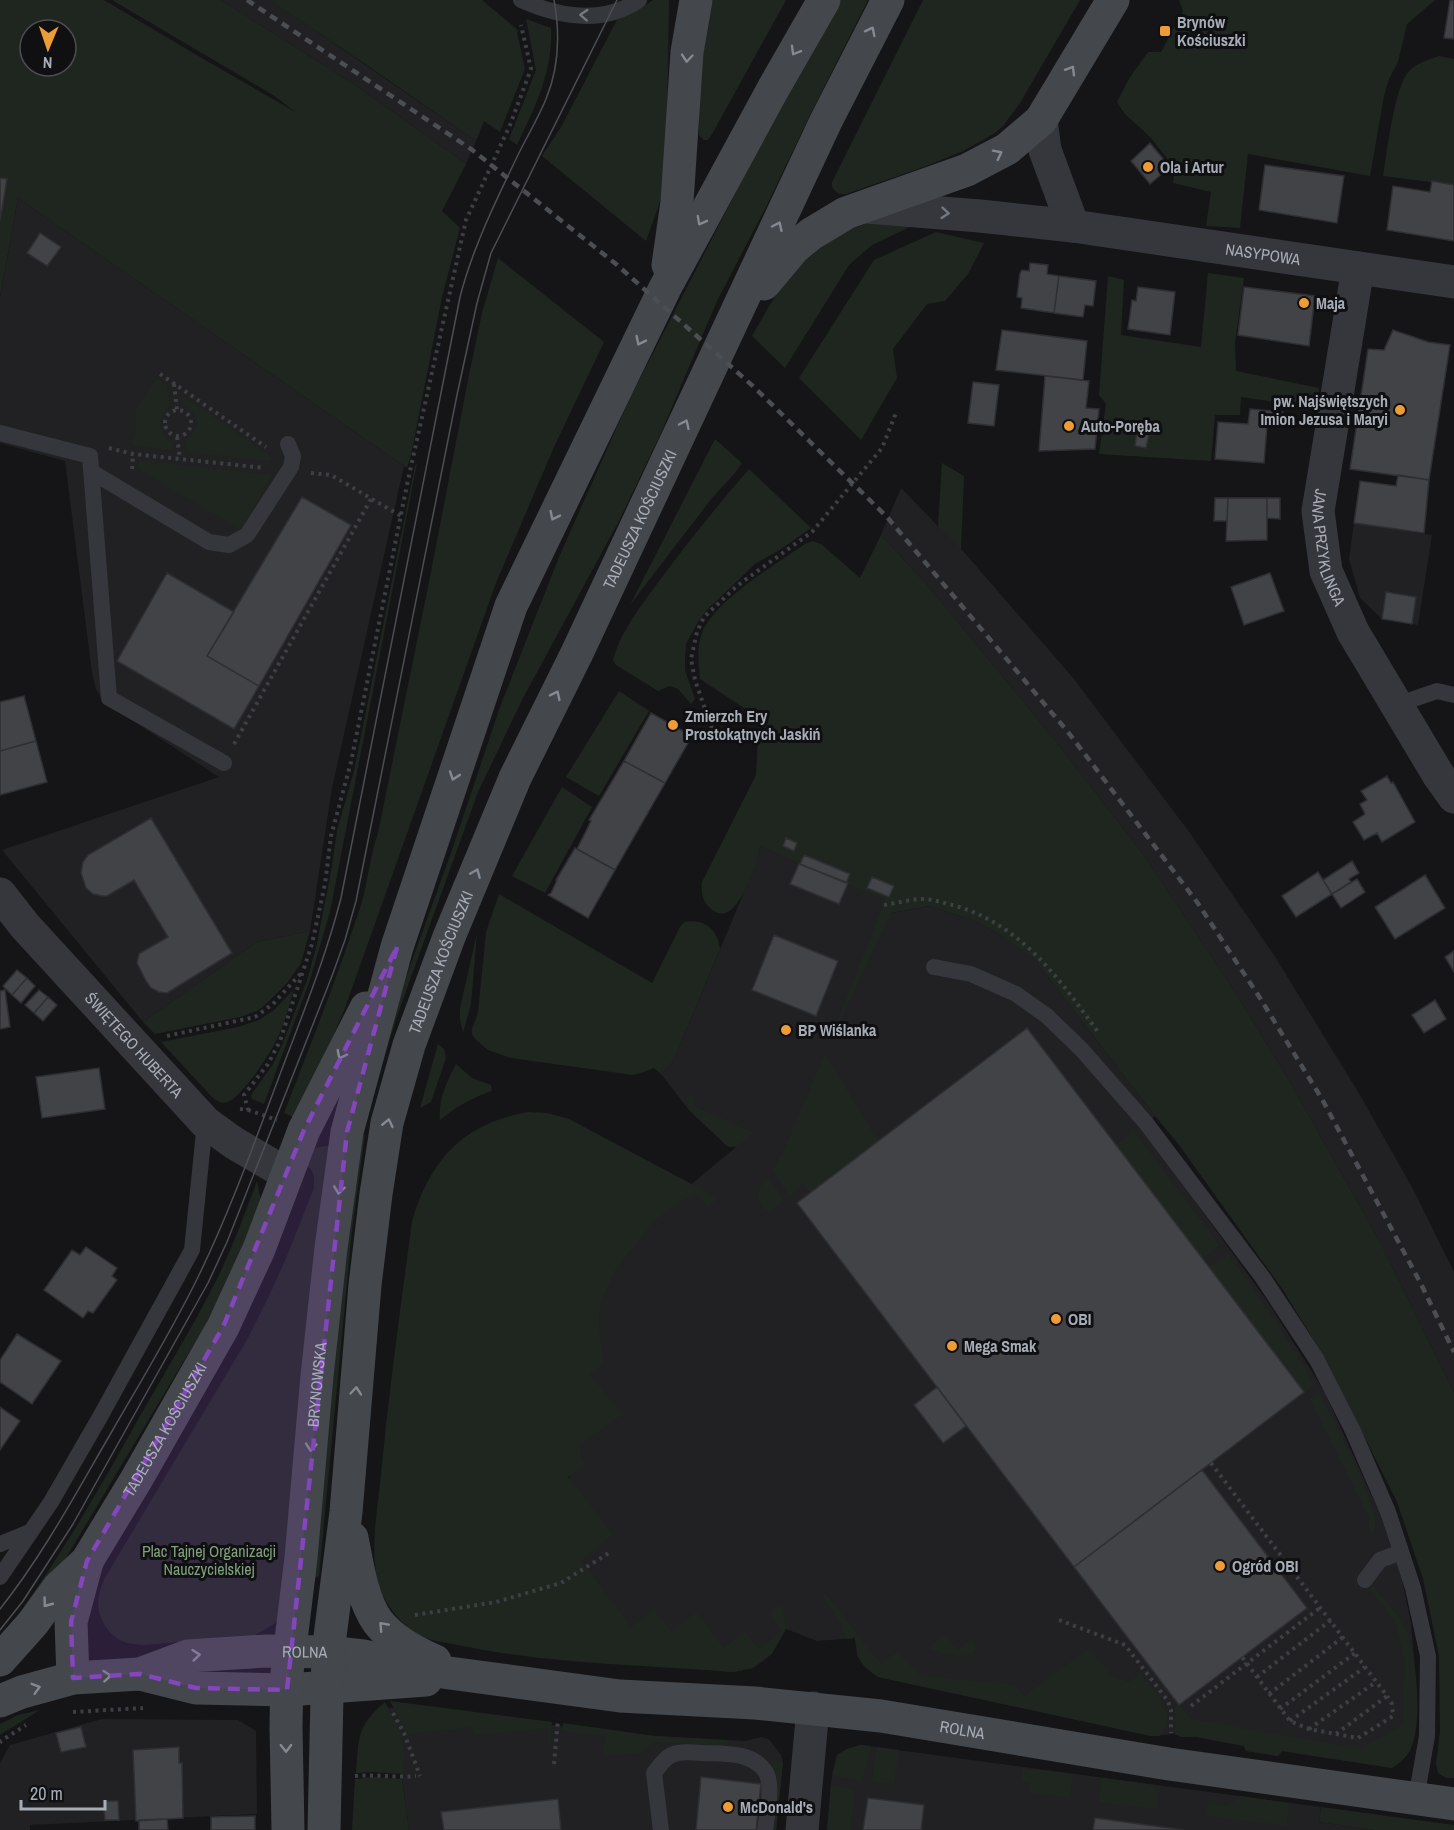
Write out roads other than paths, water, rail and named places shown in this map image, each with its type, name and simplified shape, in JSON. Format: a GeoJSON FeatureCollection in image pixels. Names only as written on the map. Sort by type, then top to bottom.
{"type":"FeatureCollection","features":[{"type":"Feature","properties":{"kind":"main road"},"geometry":{"type":"LineString","coordinates":[[665,288],[677,202],[687,52],[696,0]]}},
{"type":"Feature","properties":{"kind":"main road"},"geometry":{"type":"LineString","coordinates":[[397,947],[511,606],[665,288],[824,0]]}},
{"type":"Feature","properties":{"kind":"main road","name":"TADEUSZA KOŚCIUSZKI"},"geometry":{"type":"LineString","coordinates":[[346,1512],[365,1285],[376,1194],[387,1123],[409,1045],[449,936],[515,778],[577,653],[826,121],[888,0]]}},
{"type":"Feature","properties":{"kind":"main road"},"geometry":{"type":"LineString","coordinates":[[736,317],[794,248],[828,222],[846,213],[967,170],[1007,149],[1041,120],[1113,0]]}},
{"type":"Feature","properties":{"kind":"main road","name":"TADEUSZA KOŚCIUSZKI"},"geometry":{"type":"LineString","coordinates":[[0,1660],[33,1623],[59,1587],[87,1561],[223,1327],[259,1250],[308,1123],[397,947]]}},
{"type":"Feature","properties":{"kind":"main road","name":"BRYNOWSKA"},"geometry":{"type":"LineString","coordinates":[[288,1830],[289,1652],[301,1557],[323,1317],[347,1132],[397,947]]}},
{"type":"Feature","properties":{"kind":"main road"},"geometry":{"type":"LineString","coordinates":[[324,1830],[328,1653],[346,1512]]}},
{"type":"Feature","properties":{"kind":"main road"},"geometry":{"type":"LineString","coordinates":[[346,1512],[363,1589],[377,1621],[396,1640],[419,1654],[469,1676]]}},
{"type":"Feature","properties":{"kind":"main road"},"geometry":{"type":"LineString","coordinates":[[73,1678],[71,1622],[87,1561]]}},
{"type":"Feature","properties":{"kind":"main road","name":"ROLNA"},"geometry":{"type":"LineString","coordinates":[[0,1701],[22,1692],[73,1678],[140,1674],[188,1656],[266,1651],[328,1653],[363,1656],[469,1676],[620,1696],[755,1703],[892,1718],[1169,1764],[1454,1804]]}},
{"type":"Feature","properties":{"kind":"main road","name":"ROLNA"},"geometry":{"type":"LineString","coordinates":[[140,1674],[196,1688],[287,1690],[469,1676]]}},
{"type":"Feature","properties":{"kind":"street"},"geometry":{"type":"LineString","coordinates":[[1041,120],[1045,150],[1074,226]]}},
{"type":"Feature","properties":{"kind":"street","name":"NASYPOWA"},"geometry":{"type":"LineString","coordinates":[[866,207],[1074,226],[1454,282]]}},
{"type":"Feature","properties":{"kind":"street","name":"JANA PRZYKLINGA"},"geometry":{"type":"LineString","coordinates":[[1358,268],[1318,511],[1326,571],[1353,632],[1396,705],[1449,783]]}},
{"type":"Feature","properties":{"kind":"street","name":"ŚWIĘTEGO HUBERTA"},"geometry":{"type":"LineString","coordinates":[[0,894],[25,926],[205,1122],[234,1143],[287,1174]]}},
{"type":"Feature","properties":{"kind":"street"},"geometry":{"type":"LineString","coordinates":[[802,1830],[813,1708]]}},
{"type":"Feature","properties":{"kind":"lane"},"geometry":{"type":"LineString","coordinates":[[521,0],[557,14],[595,16],[629,7],[639,0]]}},
{"type":"Feature","properties":{"kind":"lane"},"geometry":{"type":"LineString","coordinates":[[0,433],[90,456],[109,698],[224,762]]}},
{"type":"Feature","properties":{"kind":"lane"},"geometry":{"type":"LineString","coordinates":[[92,472],[209,542],[229,545],[247,535],[290,470],[293,456],[288,444]]}},
{"type":"Feature","properties":{"kind":"lane"},"geometry":{"type":"LineString","coordinates":[[1396,705],[1437,691],[1454,695]]}},
{"type":"Feature","properties":{"kind":"lane"},"geometry":{"type":"LineString","coordinates":[[934,967],[971,974],[1016,994],[1047,1016],[1082,1050],[1146,1123],[1263,1278],[1317,1360],[1388,1512],[1413,1588],[1428,1656],[1427,1736],[1416,1799]]}},
{"type":"Feature","properties":{"kind":"lane"},"geometry":{"type":"LineString","coordinates":[[0,1577],[51,1502],[192,1250],[205,1122]]}},
{"type":"Feature","properties":{"kind":"lane"},"geometry":{"type":"LineString","coordinates":[[0,1544],[30,1532]]}},
{"type":"Feature","properties":{"kind":"lane"},"geometry":{"type":"LineString","coordinates":[[1365,1580],[1380,1560],[1401,1552]]}},
{"type":"Feature","properties":{"kind":"lane"},"geometry":{"type":"LineString","coordinates":[[661,1830],[654,1773],[664,1759],[678,1753],[731,1754],[746,1756],[757,1762],[766,1773],[770,1784],[765,1830]]}},
{"type":"Feature","properties":{"kind":"tram line"},"geometry":{"type":"LineString","coordinates":[[0,1609],[31,1567],[58,1523],[189,1295],[241,1177],[320,966],[341,898],[460,297],[471,260],[485,226],[546,99],[554,75],[557,50],[554,0]]}},
{"type":"Feature","properties":{"kind":"tram line"},"geometry":{"type":"LineString","coordinates":[[0,1630],[23,1601],[73,1524],[208,1283],[227,1242],[332,976],[356,901],[457,395],[477,303],[491,253],[617,0]]}},
{"type":"Feature","properties":{"kind":"railway"},"geometry":{"type":"LineString","coordinates":[[247,0],[471,149],[616,264],[755,388],[887,517],[1068,732],[1197,902],[1322,1099],[1421,1284],[1454,1352]]}},
{"type":"Feature","properties":{"kind":"place","name":"Brynów Kościuszki"},"geometry":{"type":"Point","coordinates":[1165,31]}},
{"type":"Feature","properties":{"kind":"place","name":"Ola i Artur"},"geometry":{"type":"Point","coordinates":[1148,167]}},
{"type":"Feature","properties":{"kind":"place","name":"Maja"},"geometry":{"type":"Point","coordinates":[1304,303]}},
{"type":"Feature","properties":{"kind":"place","name":"pw. Najświętszych Imion Jezusa i Maryi"},"geometry":{"type":"Point","coordinates":[1400,410]}},
{"type":"Feature","properties":{"kind":"place","name":"Auto-Poręba"},"geometry":{"type":"Point","coordinates":[1069,426]}},
{"type":"Feature","properties":{"kind":"place","name":"Zmierzch Ery Prostokątnych Jaskiń"},"geometry":{"type":"Point","coordinates":[673,725]}},
{"type":"Feature","properties":{"kind":"place","name":"BP Wiślanka"},"geometry":{"type":"Point","coordinates":[786,1030]}},
{"type":"Feature","properties":{"kind":"place","name":"OBI"},"geometry":{"type":"Point","coordinates":[1056,1319]}},
{"type":"Feature","properties":{"kind":"place","name":"Mega Smak"},"geometry":{"type":"Point","coordinates":[952,1346]}},
{"type":"Feature","properties":{"kind":"place","name":"Ogród OBI"},"geometry":{"type":"Point","coordinates":[1220,1566]}},
{"type":"Feature","properties":{"kind":"place","name":"McDonald's"},"geometry":{"type":"Point","coordinates":[728,1807]}},
{"type":"Feature","properties":{"kind":"park label","name":"Plac Tajnej Organizacji Nauczycielskiej"},"geometry":{"type":"Point","coordinates":[209,1560]}}]}
